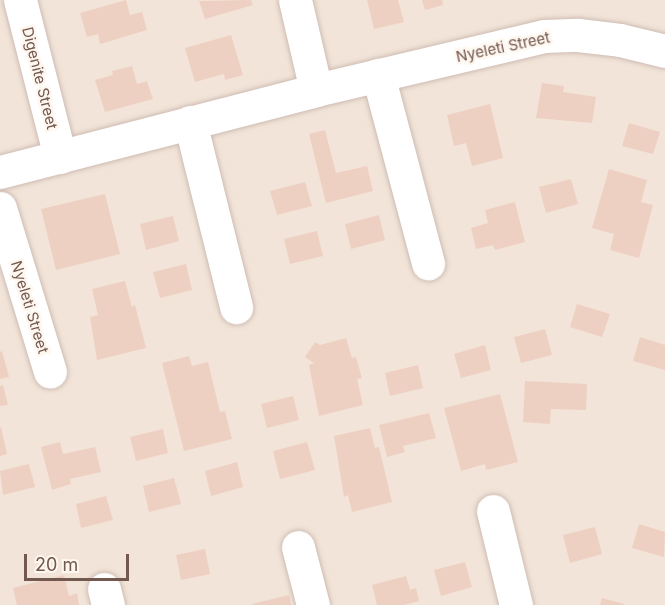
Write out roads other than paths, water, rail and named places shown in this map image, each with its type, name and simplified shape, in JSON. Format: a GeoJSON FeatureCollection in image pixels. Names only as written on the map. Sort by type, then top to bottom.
{"type":"FeatureCollection","features":[{"type":"Feature","properties":{"kind":"street","name":"Digenite Street"},"geometry":{"type":"LineString","coordinates":[[20,0],[60,156]]}},
{"type":"Feature","properties":{"kind":"street"},"geometry":{"type":"LineString","coordinates":[[295,0],[316,90]]}},
{"type":"Feature","properties":{"kind":"street","name":"Nyeleti Street"},"geometry":{"type":"LineString","coordinates":[[0,172],[316,90],[544,36],[578,35],[620,40],[665,51]]}},
{"type":"Feature","properties":{"kind":"street"},"geometry":{"type":"LineString","coordinates":[[378,75],[428,263]]}},
{"type":"Feature","properties":{"kind":"street"},"geometry":{"type":"LineString","coordinates":[[190,122],[236,307]]}},
{"type":"Feature","properties":{"kind":"street","name":"Nyeleti Street"},"geometry":{"type":"LineString","coordinates":[[0,208],[50,372]]}},
{"type":"Feature","properties":{"kind":"street"},"geometry":{"type":"LineString","coordinates":[[493,511],[516,605]]}},
{"type":"Feature","properties":{"kind":"street"},"geometry":{"type":"LineString","coordinates":[[297,547],[313,605]]}}]}
